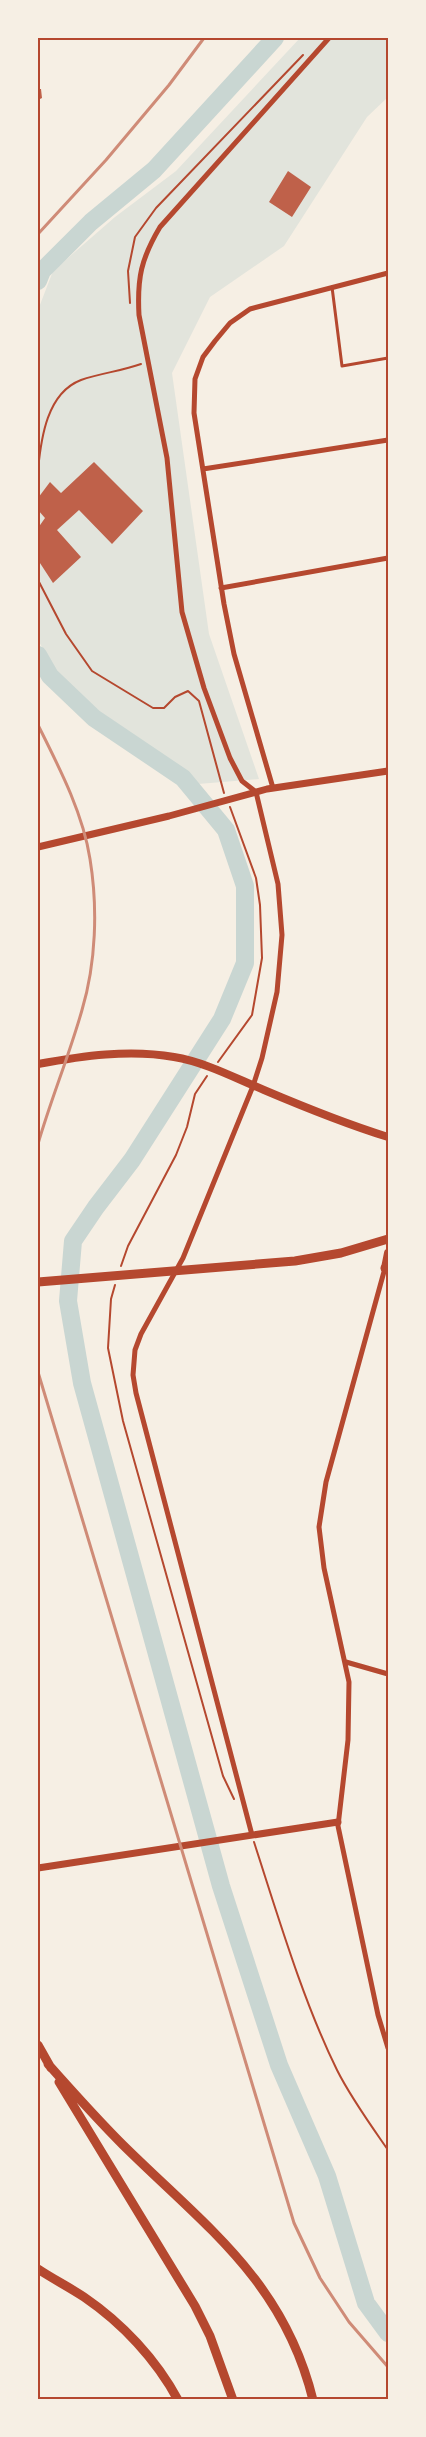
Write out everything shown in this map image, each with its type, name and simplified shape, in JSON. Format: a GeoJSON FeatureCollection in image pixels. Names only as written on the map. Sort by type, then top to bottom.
{"type":"FeatureCollection","features":[{"type":"Feature","properties":{"kind":"main road"},"geometry":{"type":"LineString","coordinates":[[38,1064],[80,1056],[153,1055],[176,1057],[226,1074],[359,1128],[388,1137]]}},
{"type":"Feature","properties":{"kind":"main road"},"geometry":{"type":"LineString","coordinates":[[38,1282],[295,1261],[341,1253],[388,1239]]}},
{"type":"Feature","properties":{"kind":"main road"},"geometry":{"type":"LineString","coordinates":[[387,1269],[388,1253]]}},
{"type":"Feature","properties":{"kind":"main road"},"geometry":{"type":"LineString","coordinates":[[38,2045],[195,2306],[213,2344],[233,2400]]}},
{"type":"Feature","properties":{"kind":"main road"},"geometry":{"type":"LineString","coordinates":[[48,2064],[122,2144],[211,2230],[255,2277],[285,2324],[305,2371],[313,2400]]}},
{"type":"Feature","properties":{"kind":"main road"},"geometry":{"type":"LineString","coordinates":[[38,2269],[83,2297],[125,2330],[162,2373],[178,2400]]}},
{"type":"Feature","properties":{"kind":"main road"},"geometry":{"type":"LineString","coordinates":[[38,2274],[59,2283]]}},
{"type":"Feature","properties":{"kind":"street"},"geometry":{"type":"LineString","coordinates":[[252,1836],[133,1375],[135,1350],[141,1334],[183,1258],[253,1086],[270,1027],[282,958],[282,936],[278,884],[256,792],[242,781],[230,758],[204,688],[182,612],[167,458],[139,315],[139,275],[143,260],[160,227],[329,38]]}},
{"type":"Feature","properties":{"kind":"street"},"geometry":{"type":"LineString","coordinates":[[273,788],[234,654],[225,613],[194,413],[195,379],[203,357],[239,315],[250,309],[388,273]]}},
{"type":"Feature","properties":{"kind":"street"},"geometry":{"type":"LineString","coordinates":[[203,469],[388,440]]}},
{"type":"Feature","properties":{"kind":"street"},"geometry":{"type":"LineString","coordinates":[[221,588],[388,558]]}},
{"type":"Feature","properties":{"kind":"street"},"geometry":{"type":"LineString","coordinates":[[38,847],[169,816],[273,788],[388,771]]}},
{"type":"Feature","properties":{"kind":"street"},"geometry":{"type":"LineString","coordinates":[[387,1269],[321,1507],[320,1542],[346,1662],[350,1708],[338,1822],[374,1998],[388,2048]]}},
{"type":"Feature","properties":{"kind":"street"},"geometry":{"type":"LineString","coordinates":[[346,1662],[388,1674]]}},
{"type":"Feature","properties":{"kind":"street"},"geometry":{"type":"LineString","coordinates":[[38,1868],[338,1822]]}},
{"type":"Feature","properties":{"kind":"lane"},"geometry":{"type":"LineString","coordinates":[[332,287],[342,366],[388,358]]}},
{"type":"Feature","properties":{"kind":"path"},"geometry":{"type":"LineString","coordinates":[[131,305],[128,271],[135,237],[156,208],[309,48]]}},
{"type":"Feature","properties":{"kind":"path"},"geometry":{"type":"LineString","coordinates":[[38,470],[41,439],[50,413],[61,393],[80,381],[141,365],[140,356]]}},
{"type":"Feature","properties":{"kind":"path"},"geometry":{"type":"LineString","coordinates":[[38,580],[66,634],[92,671],[152,708],[164,708],[175,697],[188,691],[199,701],[211,740],[220,784],[256,878],[260,904],[262,958],[252,1016],[216,1064]]}},
{"type":"Feature","properties":{"kind":"path"},"geometry":{"type":"LineString","coordinates":[[176,1155],[187,1127],[194,1094],[210,1072]]}},
{"type":"Feature","properties":{"kind":"path"},"geometry":{"type":"LineString","coordinates":[[252,1836],[299,1976],[325,2042],[351,2094],[388,2150]]}},
{"type":"Feature","properties":{"kind":"shaded area"},"geometry":{"type":"Polygon","coordinates":[[[300,38],[388,38],[388,97],[367,117],[284,246],[210,297],[172,373],[209,634],[259,779],[198,784],[177,764],[99,711],[57,674],[38,640],[38,310],[53,271],[115,217],[176,171],[300,38]]]}},
{"type":"Feature","properties":{"kind":"building"},"geometry":{"type":"Polygon","coordinates":[[[38,89],[41,89],[42,98],[38,100],[38,89]]]}},
{"type":"Feature","properties":{"kind":"building"},"geometry":{"type":"Polygon","coordinates":[[[288,171],[311,187],[292,217],[269,202],[288,171]]]}},
{"type":"Feature","properties":{"kind":"building"},"geometry":{"type":"Polygon","coordinates":[[[94,462],[143,511],[112,544],[79,510],[57,530],[81,557],[53,583],[38,560],[38,528],[45,518],[38,510],[38,498],[50,482],[61,493],[94,462]]]}},
{"type":"Feature","properties":{"kind":"waterway"},"geometry":{"type":"LineString","coordinates":[[38,281],[42,271],[91,222],[154,170],[275,38]]}},
{"type":"Feature","properties":{"kind":"waterway"},"geometry":{"type":"LineString","coordinates":[[38,655],[50,676],[94,718],[183,778],[226,830],[245,886],[245,963],[222,1019],[132,1160],[73,1241],[68,1301],[82,1383],[221,1886],[279,2065],[327,2176],[366,2303],[388,2333]]}},
{"type":"Feature","properties":{"kind":"railway"},"geometry":{"type":"LineString","coordinates":[[38,234],[106,160],[169,85],[204,38]]}},
{"type":"Feature","properties":{"kind":"railway"},"geometry":{"type":"LineString","coordinates":[[38,725],[69,790],[82,825],[93,878],[95,916],[93,954],[87,992],[38,1144]]}},
{"type":"Feature","properties":{"kind":"railway"},"geometry":{"type":"LineString","coordinates":[[38,1372],[294,2223],[320,2278],[349,2322],[388,2367]]}}]}
